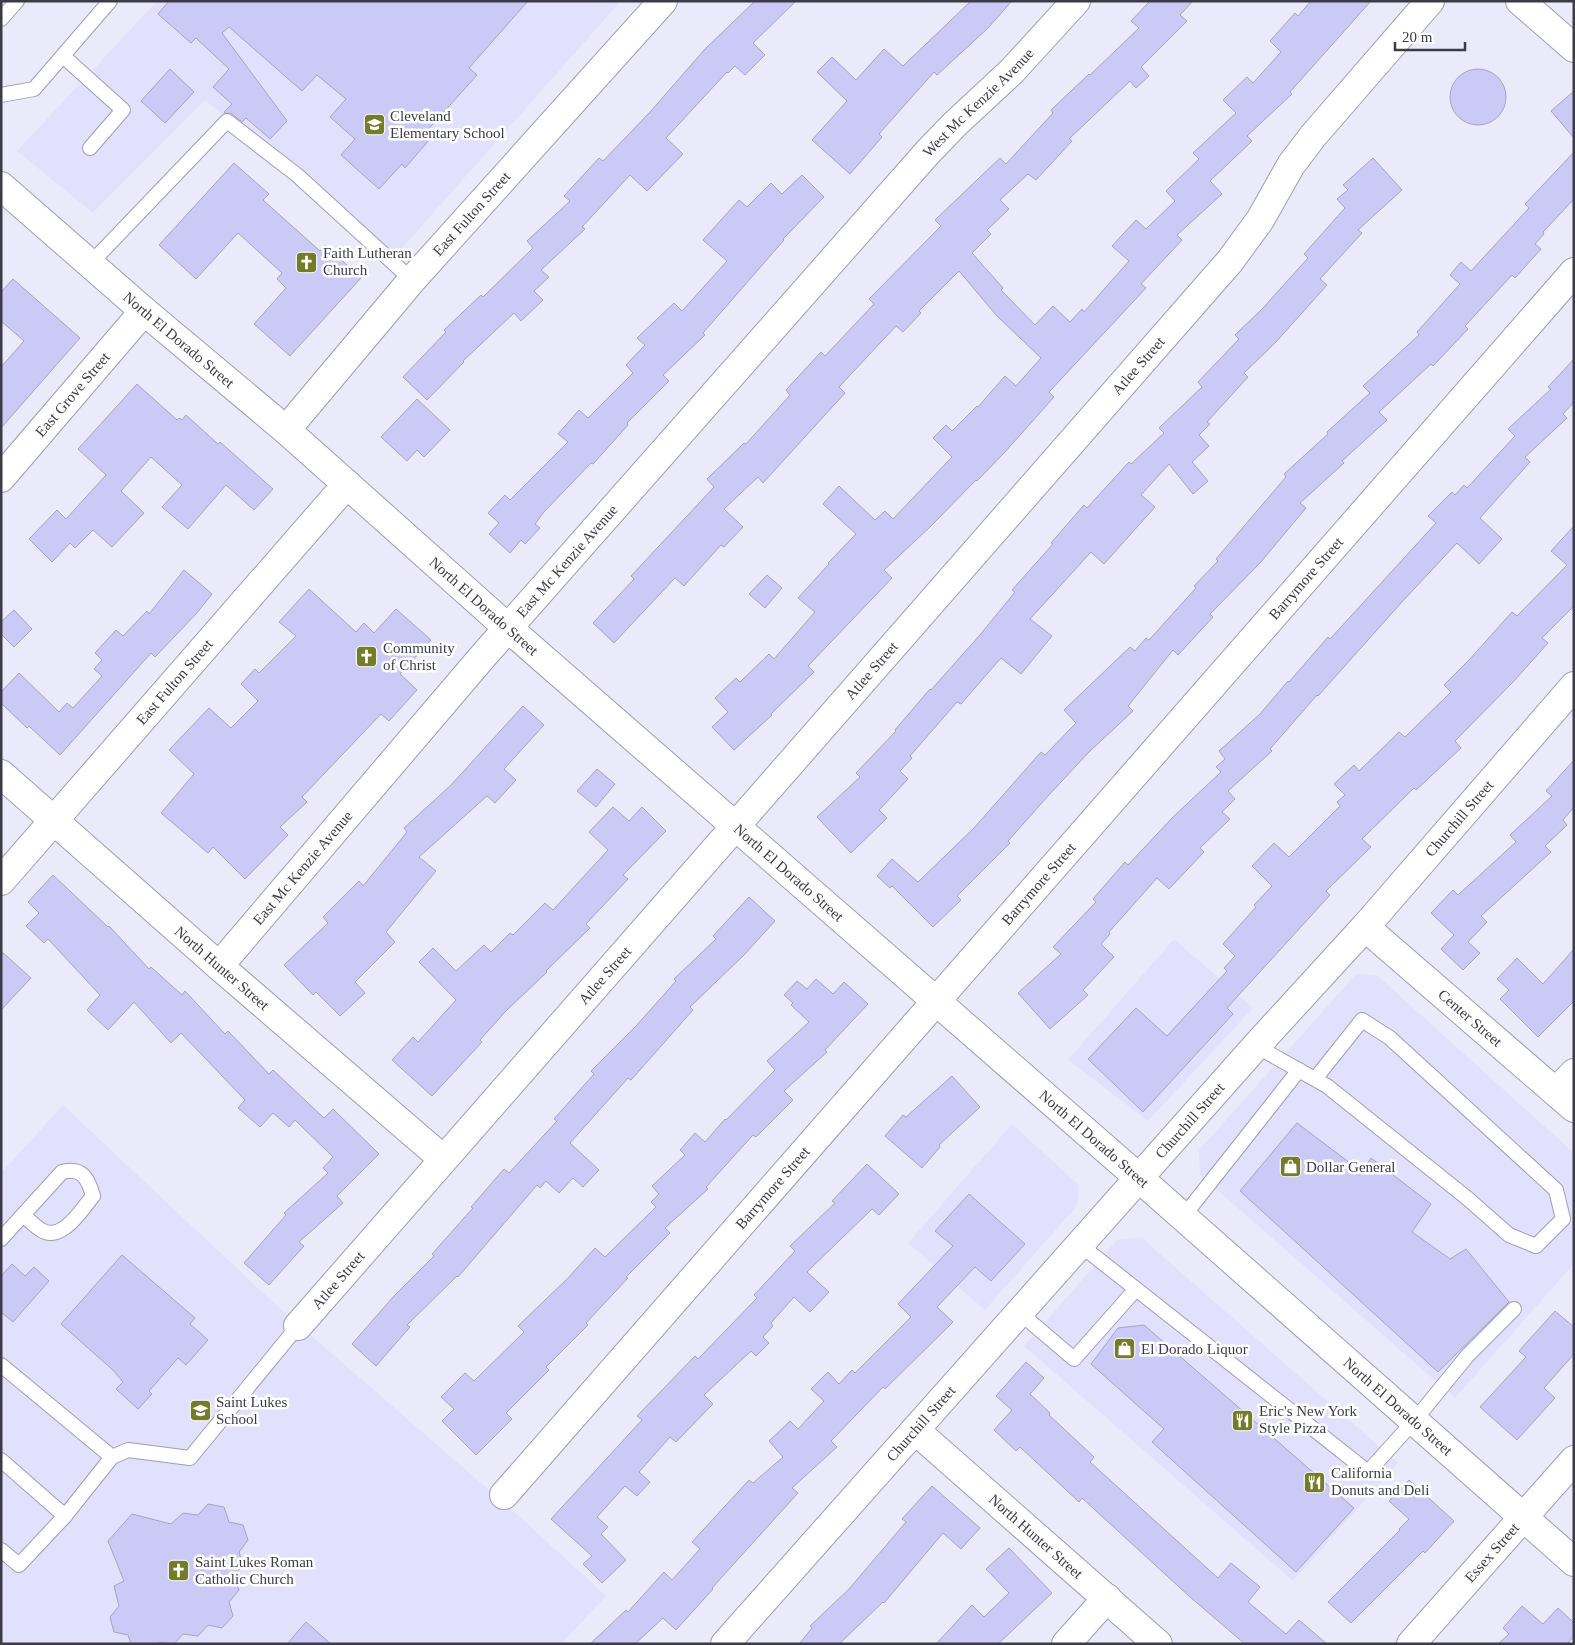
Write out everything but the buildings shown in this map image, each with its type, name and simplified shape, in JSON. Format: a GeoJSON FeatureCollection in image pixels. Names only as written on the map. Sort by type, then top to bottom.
{"type":"FeatureCollection","features":[{"type":"Feature","properties":{"kind":"street","name":"East Fulton Street"},"geometry":{"type":"LineString","coordinates":[[286,430],[412,280],[663,1]]}},
{"type":"Feature","properties":{"kind":"street","name":"West Mc Kenzie Avenue"},"geometry":{"type":"LineString","coordinates":[[881,205],[955,124],[1012,71],[1076,1]]}},
{"type":"Feature","properties":{"kind":"street","name":"Atlee Street"},"geometry":{"type":"LineString","coordinates":[[298,1326],[1230,261],[1260,220],[1291,165],[1313,136],[1430,1]]}},
{"type":"Feature","properties":{"kind":"street"},"geometry":{"type":"LineString","coordinates":[[1520,1],[1574,48]]}},
{"type":"Feature","properties":{"kind":"street","name":"North El Dorado Street"},"geometry":{"type":"LineString","coordinates":[[1,186],[144,311],[286,430],[508,628],[1139,1178],[1574,1562]]}},
{"type":"Feature","properties":{"kind":"street","name":"East Mc Kenzie Avenue"},"geometry":{"type":"LineString","coordinates":[[219,966],[508,628],[881,205]]}},
{"type":"Feature","properties":{"kind":"street","name":"Barrymore Street"},"geometry":{"type":"LineString","coordinates":[[504,1495],[934,1001],[1574,272]]}},
{"type":"Feature","properties":{"kind":"street","name":"East Grove Street"},"geometry":{"type":"LineString","coordinates":[[1,478],[144,311]]}},
{"type":"Feature","properties":{"kind":"street","name":"East Fulton Street"},"geometry":{"type":"LineString","coordinates":[[1,881],[347,484]]}},
{"type":"Feature","properties":{"kind":"street","name":"Churchill Street"},"geometry":{"type":"LineString","coordinates":[[725,1644],[1079,1244],[1365,927],[1574,686]]}},
{"type":"Feature","properties":{"kind":"street","name":"North Hunter Street"},"geometry":{"type":"LineString","coordinates":[[1,774],[219,966],[443,1159]]}},
{"type":"Feature","properties":{"kind":"street","name":"Center Street"},"geometry":{"type":"LineString","coordinates":[[1365,927],[1568,1091]]}},
{"type":"Feature","properties":{"kind":"street","name":"North Hunter Street"},"geometry":{"type":"LineString","coordinates":[[915,1430],[1158,1644]]}},
{"type":"Feature","properties":{"kind":"street","name":"Essex Street"},"geometry":{"type":"LineString","coordinates":[[1412,1644],[1574,1460]]}},
{"type":"Feature","properties":{"kind":"street"},"geometry":{"type":"LineString","coordinates":[[1066,1644],[1107,1598]]}},
{"type":"Feature","properties":{"kind":"lane"},"geometry":{"type":"LineString","coordinates":[[1,19],[17,1]]}},
{"type":"Feature","properties":{"kind":"lane"},"geometry":{"type":"LineString","coordinates":[[1,95],[34,89],[110,1]]}},
{"type":"Feature","properties":{"kind":"lane"},"geometry":{"type":"LineString","coordinates":[[63,56],[123,110],[90,148]]}},
{"type":"Feature","properties":{"kind":"lane"},"geometry":{"type":"LineString","coordinates":[[90,264],[228,121],[297,175],[412,280]]}},
{"type":"Feature","properties":{"kind":"lane"},"geometry":{"type":"LineString","coordinates":[[1256,1046],[1327,1086],[1467,1198],[1509,1235],[1536,1246],[1562,1219],[1556,1190],[1390,1038],[1362,1020],[1315,1079]]}},
{"type":"Feature","properties":{"kind":"lane"},"geometry":{"type":"LineString","coordinates":[[1183,1217],[1299,1070]]}},
{"type":"Feature","properties":{"kind":"lane"},"geometry":{"type":"LineString","coordinates":[[1,1239],[62,1172],[72,1169],[82,1173],[90,1183],[93,1196],[65,1229],[53,1234],[42,1231],[23,1215]]}},
{"type":"Feature","properties":{"kind":"lane"},"geometry":{"type":"LineString","coordinates":[[1079,1244],[1368,1472],[1414,1421],[1468,1355],[1514,1309]]}},
{"type":"Feature","properties":{"kind":"lane"},"geometry":{"type":"LineString","coordinates":[[1019,1312],[1074,1359],[1136,1289]]}},
{"type":"Feature","properties":{"kind":"lane"},"geometry":{"type":"LineString","coordinates":[[1,1550],[19,1565],[65,1516],[112,1457],[128,1450],[190,1458],[298,1326]]}},
{"type":"Feature","properties":{"kind":"lane"},"geometry":{"type":"LineString","coordinates":[[1,1365],[112,1457]]}},
{"type":"Feature","properties":{"kind":"lane"},"geometry":{"type":"LineString","coordinates":[[1,1460],[65,1516]]}},
{"type":"Feature","properties":{"kind":"shaded area","name":"Cleveland Elementary School"},"geometry":{"type":"Polygon","coordinates":[[[157,1],[621,1],[396,255],[205,100],[93,213],[17,151],[157,1]]]}},
{"type":"Feature","properties":{"kind":"shaded area"},"geometry":{"type":"Polygon","coordinates":[[[1174,939],[1253,1008],[1148,1121],[1068,1060],[1174,939]]]}},
{"type":"Feature","properties":{"kind":"shaded area"},"geometry":{"type":"Polygon","coordinates":[[[1356,974],[1378,976],[1574,1153],[1574,1264],[1455,1398],[1200,1175],[1199,1150],[1356,974]]]}},
{"type":"Feature","properties":{"kind":"shaded area","name":"Saint Lukes School"},"geometry":{"type":"Polygon","coordinates":[[[63,1105],[276,1305],[519,1516],[606,1596],[561,1644],[1,1644],[1,1173],[63,1105]]]}},
{"type":"Feature","properties":{"kind":"shaded area"},"geometry":{"type":"Polygon","coordinates":[[[1012,1124],[1079,1185],[1077,1206],[985,1310],[908,1243],[1012,1124]]]}},
{"type":"Feature","properties":{"kind":"shaded area"},"geometry":{"type":"Polygon","coordinates":[[[1142,1238],[1398,1463],[1293,1581],[1024,1346],[1117,1240],[1142,1238]]]}},
{"type":"Feature","properties":{"kind":"place","name":"Cleveland Elementary School"},"geometry":{"type":"Point","coordinates":[374,125]}},
{"type":"Feature","properties":{"kind":"place","name":"Faith Lutheran Church"},"geometry":{"type":"Point","coordinates":[307,262]}},
{"type":"Feature","properties":{"kind":"place","name":"Community of Christ"},"geometry":{"type":"Point","coordinates":[367,657]}},
{"type":"Feature","properties":{"kind":"place","name":"Dollar General"},"geometry":{"type":"Point","coordinates":[1290,1167]}},
{"type":"Feature","properties":{"kind":"place","name":"El Dorado Liquor"},"geometry":{"type":"Point","coordinates":[1125,1349]}},
{"type":"Feature","properties":{"kind":"place","name":"Saint Lukes School"},"geometry":{"type":"Point","coordinates":[200,1411]}},
{"type":"Feature","properties":{"kind":"place","name":"Eric's New York Style Pizza"},"geometry":{"type":"Point","coordinates":[1243,1420]}},
{"type":"Feature","properties":{"kind":"place","name":"California Donuts and Deli"},"geometry":{"type":"Point","coordinates":[1315,1482]}},
{"type":"Feature","properties":{"kind":"place","name":"Saint Lukes Roman Catholic Church"},"geometry":{"type":"Point","coordinates":[179,1571]}}]}
